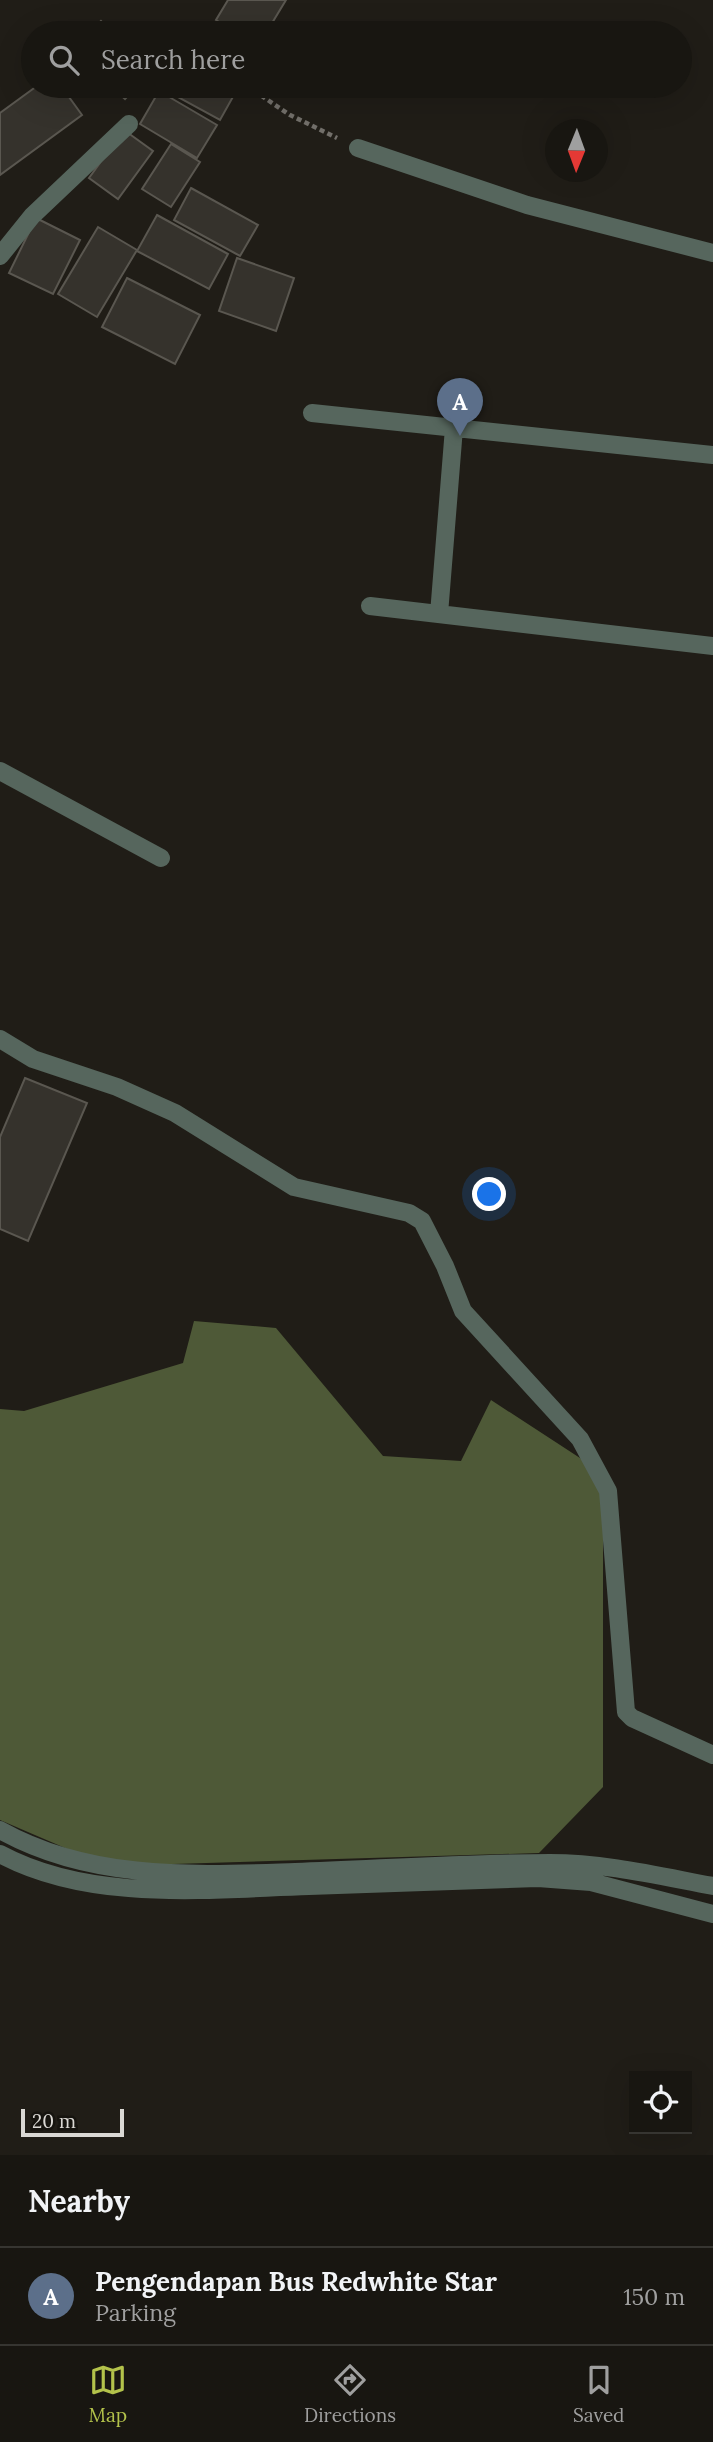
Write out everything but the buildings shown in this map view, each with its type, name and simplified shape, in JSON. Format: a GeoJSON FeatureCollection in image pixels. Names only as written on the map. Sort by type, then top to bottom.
{"type":"FeatureCollection","features":[{"type":"Feature","properties":{"kind":"street"},"geometry":{"type":"LineString","coordinates":[[0,256],[32,216],[129,124]]}},
{"type":"Feature","properties":{"kind":"street"},"geometry":{"type":"LineString","coordinates":[[358,148],[527,205],[713,253]]}},
{"type":"Feature","properties":{"kind":"street"},"geometry":{"type":"LineString","coordinates":[[312,413],[713,455]]}},
{"type":"Feature","properties":{"kind":"street"},"geometry":{"type":"LineString","coordinates":[[439,614],[454,428]]}},
{"type":"Feature","properties":{"kind":"street"},"geometry":{"type":"LineString","coordinates":[[370,606],[713,646]]}},
{"type":"Feature","properties":{"kind":"street"},"geometry":{"type":"LineString","coordinates":[[0,771],[161,858]]}},
{"type":"Feature","properties":{"kind":"street"},"geometry":{"type":"LineString","coordinates":[[0,1039],[33,1059],[117,1087],[175,1113],[293,1187],[409,1213],[422,1221],[445,1265],[463,1311],[580,1439],[608,1491],[626,1712],[632,1718],[713,1755]]}},
{"type":"Feature","properties":{"kind":"street"},"geometry":{"type":"LineString","coordinates":[[0,1830],[30,1847],[95,1867],[152,1873],[221,1875],[552,1863],[626,1869],[713,1886]]}},
{"type":"Feature","properties":{"kind":"street"},"geometry":{"type":"LineString","coordinates":[[0,1854],[14,1861],[80,1881],[138,1888],[208,1889],[538,1878],[591,1882],[713,1914]]}},
{"type":"Feature","properties":{"kind":"path"},"geometry":{"type":"LineString","coordinates":[[265,98],[290,115],[358,148]]}},
{"type":"Feature","properties":{"kind":"green space"},"geometry":{"type":"Polygon","coordinates":[[[194,1321],[276,1328],[383,1456],[461,1461],[491,1400],[603,1473],[603,1787],[539,1853],[107,1866],[0,1820],[0,1409],[24,1411],[183,1363],[194,1321]]]}},
{"type":"Feature","properties":{"kind":"place","name":"Pengendapan Bus Redwhite Star"},"geometry":{"type":"Point","coordinates":[460,436]}}]}
